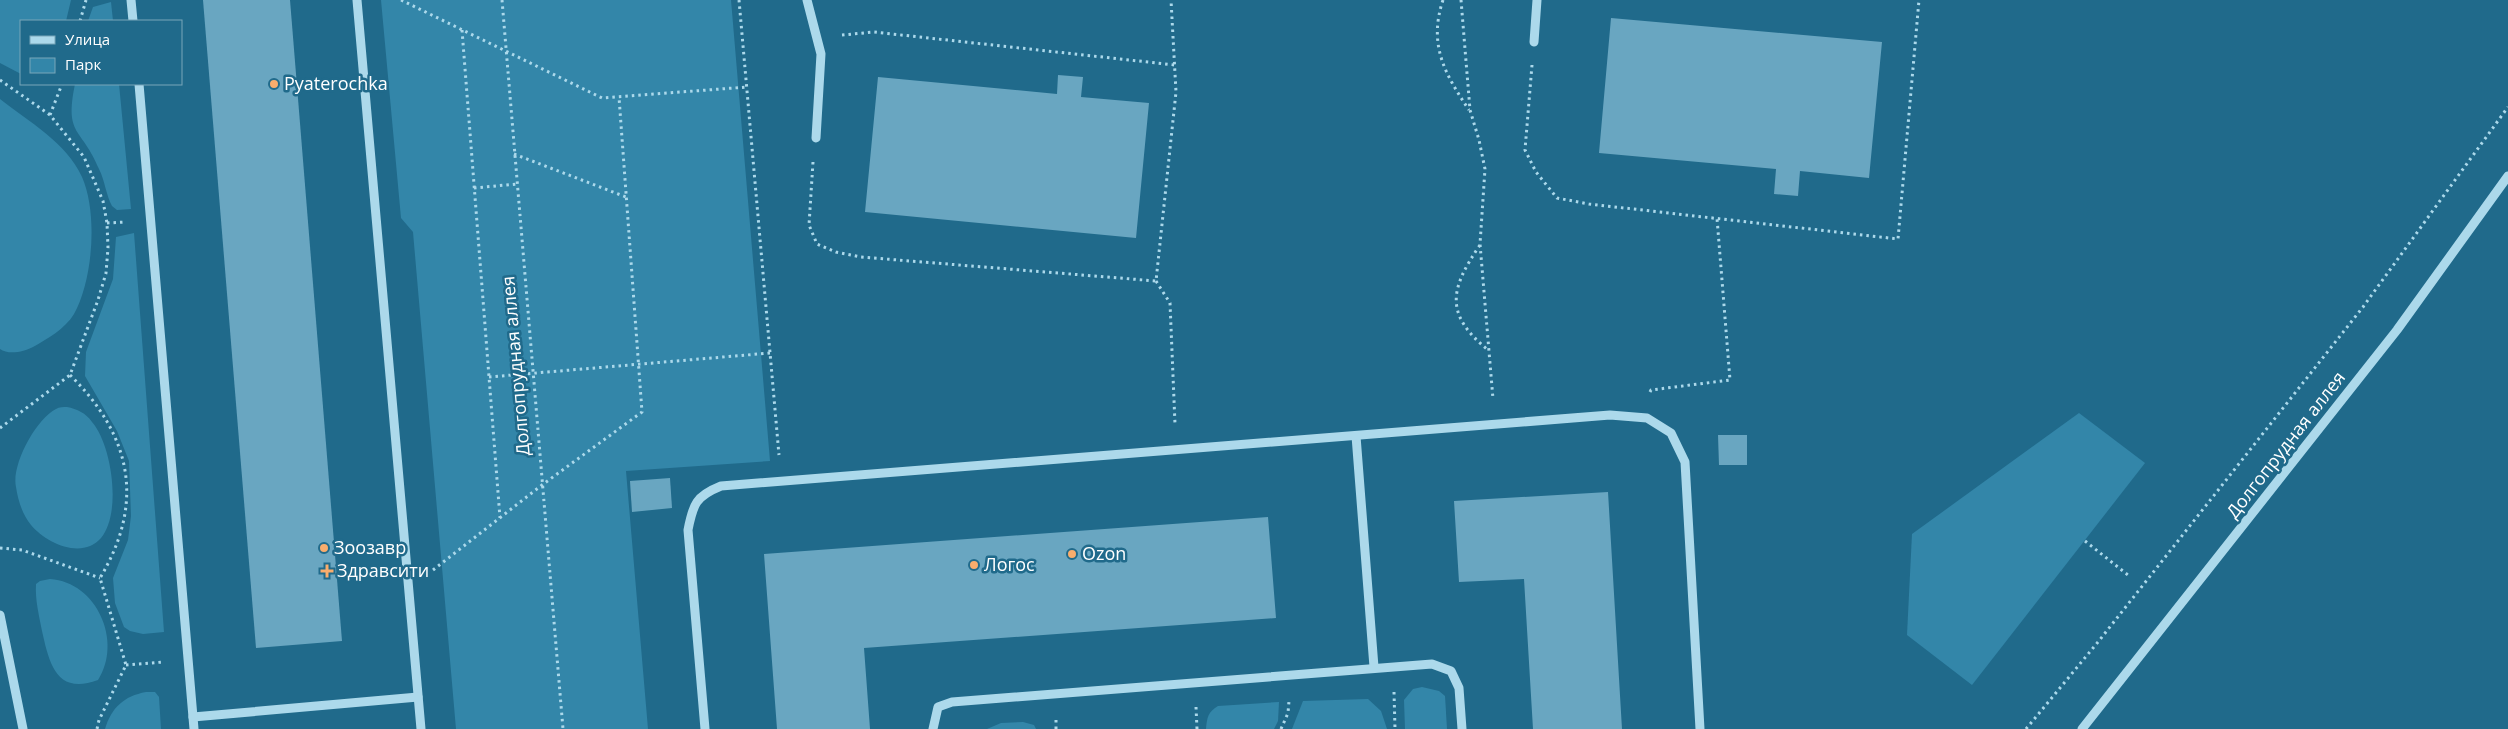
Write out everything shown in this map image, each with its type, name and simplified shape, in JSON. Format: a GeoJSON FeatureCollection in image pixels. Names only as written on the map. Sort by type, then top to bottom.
{"type":"FeatureCollection","features":[{"type":"Feature","properties":{"kind":"street"},"geometry":{"type":"LineString","coordinates":[[131,0],[133,20]]}},
{"type":"Feature","properties":{"kind":"street"},"geometry":{"type":"LineString","coordinates":[[357,0],[421,729]]}},
{"type":"Feature","properties":{"kind":"street"},"geometry":{"type":"LineString","coordinates":[[807,0],[821,54],[816,138]]}},
{"type":"Feature","properties":{"kind":"street"},"geometry":{"type":"LineString","coordinates":[[1534,42],[1537,0]]}},
{"type":"Feature","properties":{"kind":"street"},"geometry":{"type":"LineString","coordinates":[[138,85],[194,729]]}},
{"type":"Feature","properties":{"kind":"street","name":"Долгопрудная аллея"},"geometry":{"type":"LineString","coordinates":[[2082,729],[2397,330],[2508,176]]}},
{"type":"Feature","properties":{"kind":"street"},"geometry":{"type":"LineString","coordinates":[[705,729],[688,530],[692,509],[704,493],[721,486],[1610,415],[1647,418],[1671,433],[1685,462],[1700,729]]}},
{"type":"Feature","properties":{"kind":"street"},"geometry":{"type":"LineString","coordinates":[[1356,436],[1374,667]]}},
{"type":"Feature","properties":{"kind":"street"},"geometry":{"type":"LineString","coordinates":[[0,615],[23,729]]}},
{"type":"Feature","properties":{"kind":"street"},"geometry":{"type":"LineString","coordinates":[[933,729],[938,707],[952,702],[1374,667],[1432,664],[1451,671],[1459,688],[1462,729]]}},
{"type":"Feature","properties":{"kind":"street"},"geometry":{"type":"LineString","coordinates":[[193,717],[418,697]]}},
{"type":"Feature","properties":{"kind":"path"},"geometry":{"type":"LineString","coordinates":[[80,20],[86,0]]}},
{"type":"Feature","properties":{"kind":"path"},"geometry":{"type":"LineString","coordinates":[[401,0],[602,98],[747,88]]}},
{"type":"Feature","properties":{"kind":"path","name":"Долгопрудная аллея"},"geometry":{"type":"LineString","coordinates":[[502,0],[563,729]]}},
{"type":"Feature","properties":{"kind":"path"},"geometry":{"type":"LineString","coordinates":[[739,0],[781,481]]}},
{"type":"Feature","properties":{"kind":"path"},"geometry":{"type":"LineString","coordinates":[[1170,0],[1176,92],[1156,281],[1170,303],[1176,450]]}},
{"type":"Feature","properties":{"kind":"path"},"geometry":{"type":"LineString","coordinates":[[1443,0],[1437,31],[1439,52],[1444,71],[1470,110]]}},
{"type":"Feature","properties":{"kind":"path"},"geometry":{"type":"LineString","coordinates":[[1461,0],[1470,110],[1485,169],[1480,244],[1495,424]]}},
{"type":"Feature","properties":{"kind":"path"},"geometry":{"type":"LineString","coordinates":[[1534,42],[1524,150],[1536,172],[1557,198],[1589,204],[1898,239],[1918,0]]}},
{"type":"Feature","properties":{"kind":"path"},"geometry":{"type":"LineString","coordinates":[[462,30],[500,518]]}},
{"type":"Feature","properties":{"kind":"path"},"geometry":{"type":"LineString","coordinates":[[816,37],[874,32],[1174,65]]}},
{"type":"Feature","properties":{"kind":"path"},"geometry":{"type":"LineString","coordinates":[[0,80],[50,114],[84,157],[94,177],[108,223],[106,273],[70,375],[0,428]]}},
{"type":"Feature","properties":{"kind":"path"},"geometry":{"type":"LineString","coordinates":[[50,114],[62,85]]}},
{"type":"Feature","properties":{"kind":"path"},"geometry":{"type":"LineString","coordinates":[[409,589],[542,485],[642,412],[619,97]]}},
{"type":"Feature","properties":{"kind":"path"},"geometry":{"type":"LineString","coordinates":[[2026,729],[2098,642],[2363,308],[2508,107]]}},
{"type":"Feature","properties":{"kind":"path"},"geometry":{"type":"LineString","coordinates":[[816,138],[810,186],[809,225],[817,244],[836,252],[861,256],[1156,281]]}},
{"type":"Feature","properties":{"kind":"path"},"geometry":{"type":"LineString","coordinates":[[514,154],[626,197]]}},
{"type":"Feature","properties":{"kind":"path"},"geometry":{"type":"LineString","coordinates":[[474,188],[517,184]]}},
{"type":"Feature","properties":{"kind":"path"},"geometry":{"type":"LineString","coordinates":[[1647,418],[1650,390],[1730,380],[1717,218]]}},
{"type":"Feature","properties":{"kind":"path"},"geometry":{"type":"LineString","coordinates":[[1480,244],[1464,269],[1458,285],[1457,301],[1463,326],[1489,351]]}},
{"type":"Feature","properties":{"kind":"path"},"geometry":{"type":"LineString","coordinates":[[489,377],[770,353]]}},
{"type":"Feature","properties":{"kind":"path"},"geometry":{"type":"LineString","coordinates":[[70,375],[95,403],[111,430],[121,452],[126,474],[126,519],[120,541],[100,578],[126,665],[97,729]]}},
{"type":"Feature","properties":{"kind":"path"},"geometry":{"type":"LineString","coordinates":[[2085,540],[2128,575]]}},
{"type":"Feature","properties":{"kind":"path"},"geometry":{"type":"LineString","coordinates":[[0,548],[22,550],[100,578]]}},
{"type":"Feature","properties":{"kind":"path"},"geometry":{"type":"LineString","coordinates":[[126,665],[188,661]]}},
{"type":"Feature","properties":{"kind":"path"},"geometry":{"type":"LineString","coordinates":[[1394,666],[1395,729]]}},
{"type":"Feature","properties":{"kind":"green space"},"geometry":{"type":"Polygon","coordinates":[[[0,0],[71,0],[66,20],[20,20],[20,73],[0,63],[0,0]]]}},
{"type":"Feature","properties":{"kind":"green space"},"geometry":{"type":"Polygon","coordinates":[[[381,0],[731,0],[770,461],[626,471],[648,729],[456,729],[413,232],[401,218],[381,0]]]}},
{"type":"Feature","properties":{"kind":"green space"},"geometry":{"type":"Polygon","coordinates":[[[111,2],[113,20],[88,20],[93,7],[111,2]]]}},
{"type":"Feature","properties":{"kind":"green space"},"geometry":{"type":"Polygon","coordinates":[[[75,85],[119,85],[131,209],[117,210],[112,206],[93,155],[76,131],[73,123],[72,101],[75,85]]]}},
{"type":"Feature","properties":{"kind":"green space"},"geometry":{"type":"Polygon","coordinates":[[[0,99],[46,134],[67,153],[82,177],[87,192],[92,227],[86,283],[74,314],[61,329],[50,337],[29,349],[16,352],[7,352],[0,349],[0,99]]]}},
{"type":"Feature","properties":{"kind":"green space"},"geometry":{"type":"Polygon","coordinates":[[[134,233],[164,632],[143,634],[130,631],[124,627],[115,603],[113,578],[128,540],[131,516],[129,461],[117,431],[85,376],[86,352],[113,279],[116,237],[134,233]]]}},
{"type":"Feature","properties":{"kind":"green space"},"geometry":{"type":"Polygon","coordinates":[[[67,407],[84,414],[90,419],[99,433],[105,446],[112,479],[113,496],[107,527],[101,538],[84,548],[74,548],[55,543],[38,532],[23,512],[16,487],[17,467],[33,432],[48,414],[57,408],[67,407]]]}},
{"type":"Feature","properties":{"kind":"green space"},"geometry":{"type":"Polygon","coordinates":[[[2079,413],[2145,463],[1972,685],[1907,635],[1912,534],[2079,413]]]}},
{"type":"Feature","properties":{"kind":"green space"},"geometry":{"type":"Polygon","coordinates":[[[50,579],[67,583],[81,591],[92,602],[101,616],[106,632],[108,649],[105,665],[98,680],[84,684],[64,680],[52,664],[42,631],[36,590],[36,584],[50,579]]]}},
{"type":"Feature","properties":{"kind":"green space"},"geometry":{"type":"Polygon","coordinates":[[[1422,687],[1439,691],[1445,696],[1447,729],[1405,729],[1404,700],[1413,689],[1422,687]]]}},
{"type":"Feature","properties":{"kind":"green space"},"geometry":{"type":"Polygon","coordinates":[[[146,692],[155,692],[159,697],[161,729],[105,729],[111,715],[120,704],[131,697],[146,692]]]}},
{"type":"Feature","properties":{"kind":"green space"},"geometry":{"type":"Polygon","coordinates":[[[1368,699],[1381,711],[1387,729],[1292,729],[1303,701],[1368,699]]]}},
{"type":"Feature","properties":{"kind":"green space"},"geometry":{"type":"Polygon","coordinates":[[[1279,702],[1278,721],[1274,729],[1206,729],[1209,715],[1218,706],[1279,702]]]}},
{"type":"Feature","properties":{"kind":"green space"},"geometry":{"type":"Polygon","coordinates":[[[1023,722],[1034,725],[1036,729],[987,729],[1001,723],[1023,722]]]}},
{"type":"Feature","properties":{"kind":"building"},"geometry":{"type":"Polygon","coordinates":[[[203,0],[290,0],[342,641],[256,648],[203,0]]]}},
{"type":"Feature","properties":{"kind":"building"},"geometry":{"type":"Polygon","coordinates":[[[1611,18],[1882,42],[1869,178],[1800,171],[1798,196],[1774,194],[1776,169],[1599,153],[1611,18]]]}},
{"type":"Feature","properties":{"kind":"building"},"geometry":{"type":"Polygon","coordinates":[[[1058,75],[1083,77],[1081,97],[1149,103],[1136,238],[865,212],[878,77],[1057,94],[1058,75]]]}},
{"type":"Feature","properties":{"kind":"building"},"geometry":{"type":"Polygon","coordinates":[[[1718,435],[1747,435],[1747,465],[1719,465],[1718,435]]]}},
{"type":"Feature","properties":{"kind":"building"},"geometry":{"type":"Polygon","coordinates":[[[670,478],[672,508],[632,512],[630,481],[670,478]]]}},
{"type":"Feature","properties":{"kind":"building"},"geometry":{"type":"Polygon","coordinates":[[[1608,492],[1622,729],[1533,729],[1524,579],[1459,582],[1454,501],[1608,492]]]}},
{"type":"Feature","properties":{"kind":"building"},"geometry":{"type":"Polygon","coordinates":[[[1268,517],[1276,618],[864,648],[870,729],[777,729],[764,554],[1268,517]]]}},
{"type":"Feature","properties":{"kind":"place","name":"Pyaterochka"},"geometry":{"type":"Point","coordinates":[274,84]}},
{"type":"Feature","properties":{"kind":"place","name":"Зоозавр"},"geometry":{"type":"Point","coordinates":[324,548]}},
{"type":"Feature","properties":{"kind":"place","name":"Ozon"},"geometry":{"type":"Point","coordinates":[1072,554]}},
{"type":"Feature","properties":{"kind":"place","name":"Логос"},"geometry":{"type":"Point","coordinates":[974,565]}},
{"type":"Feature","properties":{"kind":"place","name":"Здравсити"},"geometry":{"type":"Point","coordinates":[327,571]}}]}
